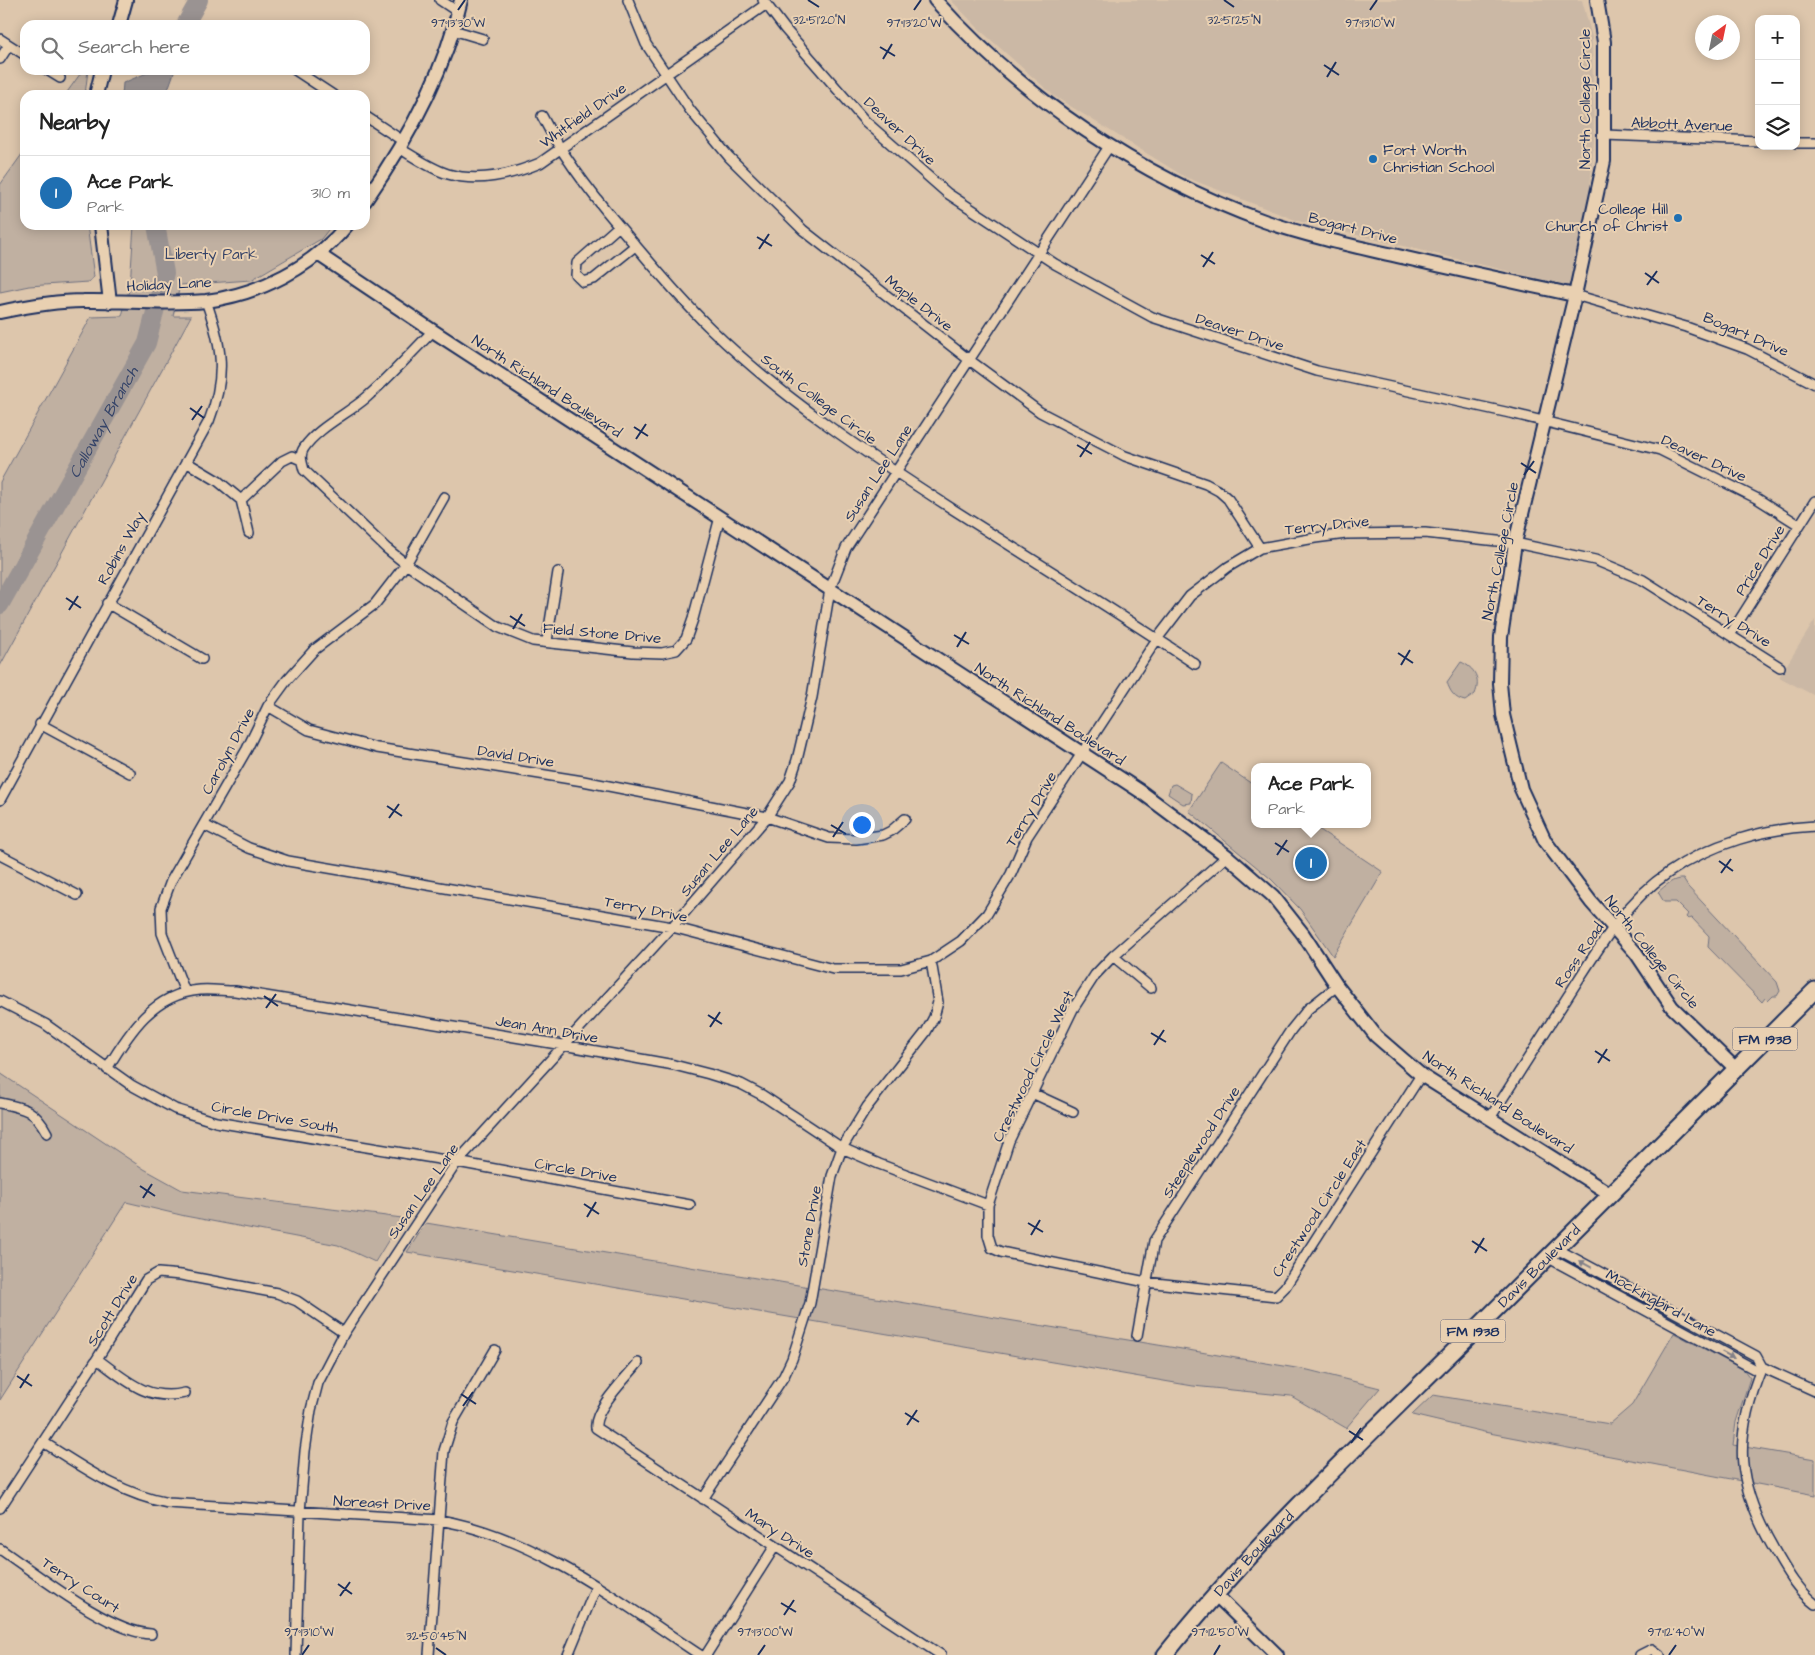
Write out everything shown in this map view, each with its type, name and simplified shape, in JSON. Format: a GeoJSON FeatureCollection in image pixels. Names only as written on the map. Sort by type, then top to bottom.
{"type":"FeatureCollection","features":[{"type":"Feature","properties":{"kind":"main road","name":"Davis Boulevard"},"geometry":{"type":"LineString","coordinates":[[1165,1655],[1216,1595],[1280,1526],[1551,1252],[1815,990]]}},
{"type":"Feature","properties":{"kind":"street"},"geometry":{"type":"LineString","coordinates":[[120,20],[126,0]]}},
{"type":"Feature","properties":{"kind":"street"},"geometry":{"type":"LineString","coordinates":[[370,193],[401,145],[441,64],[460,6],[440,0]]}},
{"type":"Feature","properties":{"kind":"street","name":"Maple Drive"},"geometry":{"type":"LineString","coordinates":[[628,0],[646,44],[690,110],[729,157],[803,230],[968,359],[1040,412],[1125,456],[1206,484],[1219,491],[1228,499],[1260,548]]}},
{"type":"Feature","properties":{"kind":"street","name":"Bogart Drive"},"geometry":{"type":"LineString","coordinates":[[935,0],[962,30],[1031,91],[1110,145],[1180,185],[1263,221],[1327,240],[1575,295],[1686,327],[1748,349],[1815,384]]}},
{"type":"Feature","properties":{"kind":"street","name":"North College Circle"},"geometry":{"type":"LineString","coordinates":[[1597,0],[1604,42],[1604,161],[1598,197],[1515,543],[1501,637],[1500,683],[1509,744],[1521,788],[1545,841],[1561,865],[1613,929],[1636,953],[1672,1006],[1736,1069]]}},
{"type":"Feature","properties":{"kind":"street","name":"Whitfield Drive"},"geometry":{"type":"LineString","coordinates":[[370,120],[401,145],[447,174],[494,177],[518,172],[540,163],[764,2]]}},
{"type":"Feature","properties":{"kind":"street","name":"Deaver Drive"},"geometry":{"type":"LineString","coordinates":[[764,2],[865,121],[947,193],[1039,254],[1152,317],[1317,371],[1660,450],[1758,499],[1799,524]]}},
{"type":"Feature","properties":{"kind":"street"},"geometry":{"type":"LineString","coordinates":[[453,30],[484,39]]}},
{"type":"Feature","properties":{"kind":"street"},"geometry":{"type":"LineString","coordinates":[[0,39],[20,52]]}},
{"type":"Feature","properties":{"kind":"street"},"geometry":{"type":"LineString","coordinates":[[0,59],[9,45]]}},
{"type":"Feature","properties":{"kind":"street"},"geometry":{"type":"LineString","coordinates":[[55,75],[60,78]]}},
{"type":"Feature","properties":{"kind":"street"},"geometry":{"type":"LineString","coordinates":[[97,90],[101,75]]}},
{"type":"Feature","properties":{"kind":"street"},"geometry":{"type":"LineString","coordinates":[[302,75],[325,90]]}},
{"type":"Feature","properties":{"kind":"street","name":"South College Circle"},"geometry":{"type":"LineString","coordinates":[[542,116],[559,149],[593,197],[711,330],[747,361],[808,410],[896,472],[1195,664]]}},
{"type":"Feature","properties":{"kind":"street","name":"Abbott Avenue"},"geometry":{"type":"LineString","coordinates":[[1604,135],[1755,141]]}},
{"type":"Feature","properties":{"kind":"street"},"geometry":{"type":"LineString","coordinates":[[1800,143],[1815,143]]}},
{"type":"Feature","properties":{"kind":"street","name":"Susan Lee Lane"},"geometry":{"type":"LineString","coordinates":[[296,1655],[300,1512],[310,1410],[318,1383],[344,1333],[457,1162],[562,1045],[672,927],[767,817],[790,781],[798,760],[812,697],[830,589],[846,548],[968,359],[1110,145]]}},
{"type":"Feature","properties":{"kind":"street"},"geometry":{"type":"LineString","coordinates":[[619,226],[577,263],[576,275],[583,282],[594,279],[635,246]]}},
{"type":"Feature","properties":{"kind":"street"},"geometry":{"type":"LineString","coordinates":[[102,230],[110,302]]}},
{"type":"Feature","properties":{"kind":"street","name":"Holiday Lane"},"geometry":{"type":"LineString","coordinates":[[0,312],[36,304],[84,301],[125,303],[206,300],[252,290],[269,284],[318,254],[342,230]]}},
{"type":"Feature","properties":{"kind":"street","name":"North Richland Boulevard"},"geometry":{"type":"LineString","coordinates":[[318,254],[433,331],[1140,791],[1227,856],[1273,896],[1303,934],[1336,986],[1376,1036],[1421,1075],[1610,1194]]}},
{"type":"Feature","properties":{"kind":"street","name":"Robins Way"},"geometry":{"type":"LineString","coordinates":[[0,800],[40,724],[209,421],[217,399],[222,361],[220,344],[206,300]]}},
{"type":"Feature","properties":{"kind":"street"},"geometry":{"type":"LineString","coordinates":[[301,460],[300,454],[313,437],[367,397],[433,331]]}},
{"type":"Feature","properties":{"kind":"street"},"geometry":{"type":"LineString","coordinates":[[241,500],[282,461],[292,456],[301,460]]}},
{"type":"Feature","properties":{"kind":"street","name":"Field Stone Drive"},"geometry":{"type":"LineString","coordinates":[[301,460],[304,470],[386,548],[406,564],[498,627],[533,641],[662,654],[676,650],[686,639],[693,619],[720,517]]}},
{"type":"Feature","properties":{"kind":"street"},"geometry":{"type":"LineString","coordinates":[[186,462],[218,481],[241,500],[249,533]]}},
{"type":"Feature","properties":{"kind":"street","name":"Carolyn Drive"},"geometry":{"type":"LineString","coordinates":[[186,992],[162,933],[161,908],[171,881],[204,825],[268,706],[287,680],[314,650],[375,604],[406,564],[444,497]]}},
{"type":"Feature","properties":{"kind":"street","name":"Price Drive"},"geometry":{"type":"LineString","coordinates":[[1730,635],[1815,501]]}},
{"type":"Feature","properties":{"kind":"street","name":"Terry Drive"},"geometry":{"type":"LineString","coordinates":[[204,825],[249,848],[288,861],[672,927],[833,969],[901,969],[931,961],[961,940],[987,914],[1011,874],[1027,837],[1158,639],[1190,596],[1228,567],[1260,548],[1330,536],[1426,533],[1515,543],[1607,564],[1643,580],[1780,667]]}},
{"type":"Feature","properties":{"kind":"street"},"geometry":{"type":"LineString","coordinates":[[547,641],[558,572]]}},
{"type":"Feature","properties":{"kind":"street"},"geometry":{"type":"LineString","coordinates":[[107,603],[202,659]]}},
{"type":"Feature","properties":{"kind":"street","name":"David Drive"},"geometry":{"type":"LineString","coordinates":[[268,706],[309,730],[377,748],[583,781],[767,817],[829,838],[856,839],[883,835],[905,819]]}},
{"type":"Feature","properties":{"kind":"street"},"geometry":{"type":"LineString","coordinates":[[40,724],[130,773]]}},
{"type":"Feature","properties":{"kind":"street","name":"Ross Road"},"geometry":{"type":"LineString","coordinates":[[1490,1118],[1613,929],[1667,873],[1693,858],[1736,840],[1796,827],[1815,826]]}},
{"type":"Feature","properties":{"kind":"street"},"geometry":{"type":"LineString","coordinates":[[0,855],[77,895]]}},
{"type":"Feature","properties":{"kind":"street","name":"Crestwood Circle West"},"geometry":{"type":"LineString","coordinates":[[1146,1282],[1001,1252],[992,1248],[988,1235],[988,1205],[1009,1141],[1073,1009],[1094,975],[1227,856]]}},
{"type":"Feature","properties":{"kind":"street"},"geometry":{"type":"LineString","coordinates":[[1113,956],[1151,988]]}},
{"type":"Feature","properties":{"kind":"street","name":"Stone Drive"},"geometry":{"type":"LineString","coordinates":[[704,1499],[784,1376],[792,1359],[810,1303],[826,1199],[842,1148],[871,1101],[926,1032],[934,1017],[938,1002],[931,961]]}},
{"type":"Feature","properties":{"kind":"street","name":"Steeplewood Drive"},"geometry":{"type":"LineString","coordinates":[[1138,1336],[1154,1241],[1291,1030],[1308,1009],[1336,986]]}},
{"type":"Feature","properties":{"kind":"street","name":"Jean Ann Drive"},"geometry":{"type":"LineString","coordinates":[[107,1069],[135,1025],[171,997],[186,992],[202,990],[235,991],[674,1065],[741,1084],[762,1094],[842,1148],[988,1205]]}},
{"type":"Feature","properties":{"kind":"street","name":"Circle Drive South"},"geometry":{"type":"LineString","coordinates":[[0,1000],[45,1024],[107,1069],[175,1109],[216,1122],[457,1162]]}},
{"type":"Feature","properties":{"kind":"street","name":"Crestwood Circle East"},"geometry":{"type":"LineString","coordinates":[[1146,1282],[1276,1296],[1285,1287],[1421,1075]]}},
{"type":"Feature","properties":{"kind":"street"},"geometry":{"type":"LineString","coordinates":[[1032,1093],[1073,1112]]}},
{"type":"Feature","properties":{"kind":"street"},"geometry":{"type":"LineString","coordinates":[[0,1103],[22,1107],[38,1117],[47,1133]]}},
{"type":"Feature","properties":{"kind":"street","name":"Circle Drive"},"geometry":{"type":"LineString","coordinates":[[457,1162],[690,1204]]}},
{"type":"Feature","properties":{"kind":"street","name":"Mockingbird Lane"},"geometry":{"type":"LineString","coordinates":[[1551,1252],[1756,1370],[1762,1367]]}},
{"type":"Feature","properties":{"kind":"street","name":"Mockingbird Lane"},"geometry":{"type":"LineString","coordinates":[[1551,1252],[1756,1356],[1762,1367],[1815,1391]]}},
{"type":"Feature","properties":{"kind":"street","name":"Scott Drive"},"geometry":{"type":"LineString","coordinates":[[0,1508],[146,1280],[158,1273],[180,1275],[277,1293],[298,1301],[344,1333]]}},
{"type":"Feature","properties":{"kind":"street"},"geometry":{"type":"LineString","coordinates":[[429,1655],[444,1450],[447,1437],[463,1403],[495,1350]]}},
{"type":"Feature","properties":{"kind":"street"},"geometry":{"type":"LineString","coordinates":[[97,1359],[130,1383],[157,1396],[185,1393]]}},
{"type":"Feature","properties":{"kind":"street","name":"Mary Drive"},"geometry":{"type":"LineString","coordinates":[[638,1363],[600,1411],[595,1421],[596,1428],[941,1655]]}},
{"type":"Feature","properties":{"kind":"street"},"geometry":{"type":"LineString","coordinates":[[1762,1367],[1748,1400],[1742,1451],[1745,1485],[1749,1501],[1772,1547],[1791,1578],[1815,1604]]}},
{"type":"Feature","properties":{"kind":"street","name":"Noreast Drive"},"geometry":{"type":"LineString","coordinates":[[43,1442],[110,1484],[145,1499],[168,1503],[440,1520],[469,1526],[506,1538],[561,1565],[700,1655]]}},
{"type":"Feature","properties":{"kind":"street"},"geometry":{"type":"LineString","coordinates":[[706,1655],[775,1546]]}},
{"type":"Feature","properties":{"kind":"street","name":"Terry Court"},"geometry":{"type":"LineString","coordinates":[[0,1549],[111,1623],[140,1633],[152,1634]]}},
{"type":"Feature","properties":{"kind":"street"},"geometry":{"type":"LineString","coordinates":[[568,1655],[596,1587]]}},
{"type":"Feature","properties":{"kind":"street"},"geometry":{"type":"LineString","coordinates":[[1216,1595],[1277,1655]]}},
{"type":"Feature","properties":{"kind":"street"},"geometry":{"type":"LineString","coordinates":[[1640,1655],[1652,1649],[1660,1655]]}},
{"type":"Feature","properties":{"kind":"shaded area","name":"Fort Worth Christian School"},"geometry":{"type":"Polygon","coordinates":[[[951,0],[1582,0],[1592,37],[1594,140],[1590,189],[1571,286],[1298,221],[1185,177],[1054,96],[980,30],[951,0]]]}},
{"type":"Feature","properties":{"kind":"shaded area"},"geometry":{"type":"Polygon","coordinates":[[[142,75],[173,75],[168,90],[122,90],[123,83],[142,75]]]}},
{"type":"Feature","properties":{"kind":"shaded area"},"geometry":{"type":"Polygon","coordinates":[[[1815,620],[1815,696],[1779,677],[1815,620]]]}},
{"type":"Feature","properties":{"kind":"green space"},"geometry":{"type":"Polygon","coordinates":[[[79,75],[87,75],[86,90],[69,90],[79,75]]]}},
{"type":"Feature","properties":{"kind":"green space"},"geometry":{"type":"Polygon","coordinates":[[[20,157],[20,230],[88,230],[94,277],[88,282],[29,286],[0,292],[0,185],[20,157]]]}},
{"type":"Feature","properties":{"kind":"green space","name":"Liberty Park"},"geometry":{"type":"Polygon","coordinates":[[[134,230],[328,230],[321,239],[251,280],[180,285],[173,316],[191,316],[0,666],[0,482],[91,317],[122,316],[130,286],[134,230]]]}},
{"type":"Feature","properties":{"kind":"green space"},"geometry":{"type":"Polygon","coordinates":[[[1461,662],[1470,667],[1477,679],[1475,694],[1465,701],[1458,699],[1453,694],[1447,682],[1461,662]]]}},
{"type":"Feature","properties":{"kind":"green space"},"geometry":{"type":"Polygon","coordinates":[[[1221,763],[1251,783],[1251,828],[1317,828],[1383,872],[1333,956],[1300,909],[1271,879],[1189,811],[1221,763]]]}},
{"type":"Feature","properties":{"kind":"green space"},"geometry":{"type":"Polygon","coordinates":[[[1175,784],[1192,794],[1191,803],[1183,804],[1168,794],[1171,785],[1175,784]]]}},
{"type":"Feature","properties":{"kind":"green space"},"geometry":{"type":"Polygon","coordinates":[[[1683,879],[1688,887],[1777,982],[1780,991],[1777,996],[1773,996],[1768,1001],[1765,998],[1762,1002],[1708,947],[1709,936],[1692,918],[1688,919],[1686,917],[1688,914],[1676,902],[1664,902],[1658,892],[1673,881],[1683,879]]]}},
{"type":"Feature","properties":{"kind":"green space"},"geometry":{"type":"Polygon","coordinates":[[[0,1073],[144,1169],[182,1190],[402,1218],[375,1262],[338,1245],[185,1216],[126,1202],[0,1400],[0,1073]]]}},
{"type":"Feature","properties":{"kind":"green space"},"geometry":{"type":"Polygon","coordinates":[[[426,1223],[1308,1370],[1380,1388],[1346,1428],[1291,1396],[1193,1386],[407,1252],[426,1223]]]}},
{"type":"Feature","properties":{"kind":"green space"},"geometry":{"type":"Polygon","coordinates":[[[1674,1333],[1744,1370],[1750,1378],[1736,1422],[1733,1445],[1815,1459],[1815,1495],[1484,1432],[1412,1415],[1433,1395],[1610,1424],[1632,1405],[1674,1333]]]}},
{"type":"Feature","properties":{"kind":"waterway","name":"Calloway Branch"},"geometry":{"type":"LineString","coordinates":[[188,20],[199,0]]}},
{"type":"Feature","properties":{"kind":"waterway","name":"Calloway Branch"},"geometry":{"type":"LineString","coordinates":[[0,605],[147,343],[165,273],[157,230]]}},
{"type":"Feature","properties":{"kind":"place","name":"Fort Worth Christian School"},"geometry":{"type":"Point","coordinates":[1373,159]}},
{"type":"Feature","properties":{"kind":"place","name":"College Hill Church of Christ"},"geometry":{"type":"Point","coordinates":[1678,218]}},
{"type":"Feature","properties":{"kind":"place","name":"Ace Park"},"geometry":{"type":"Point","coordinates":[1311,863]}}]}
